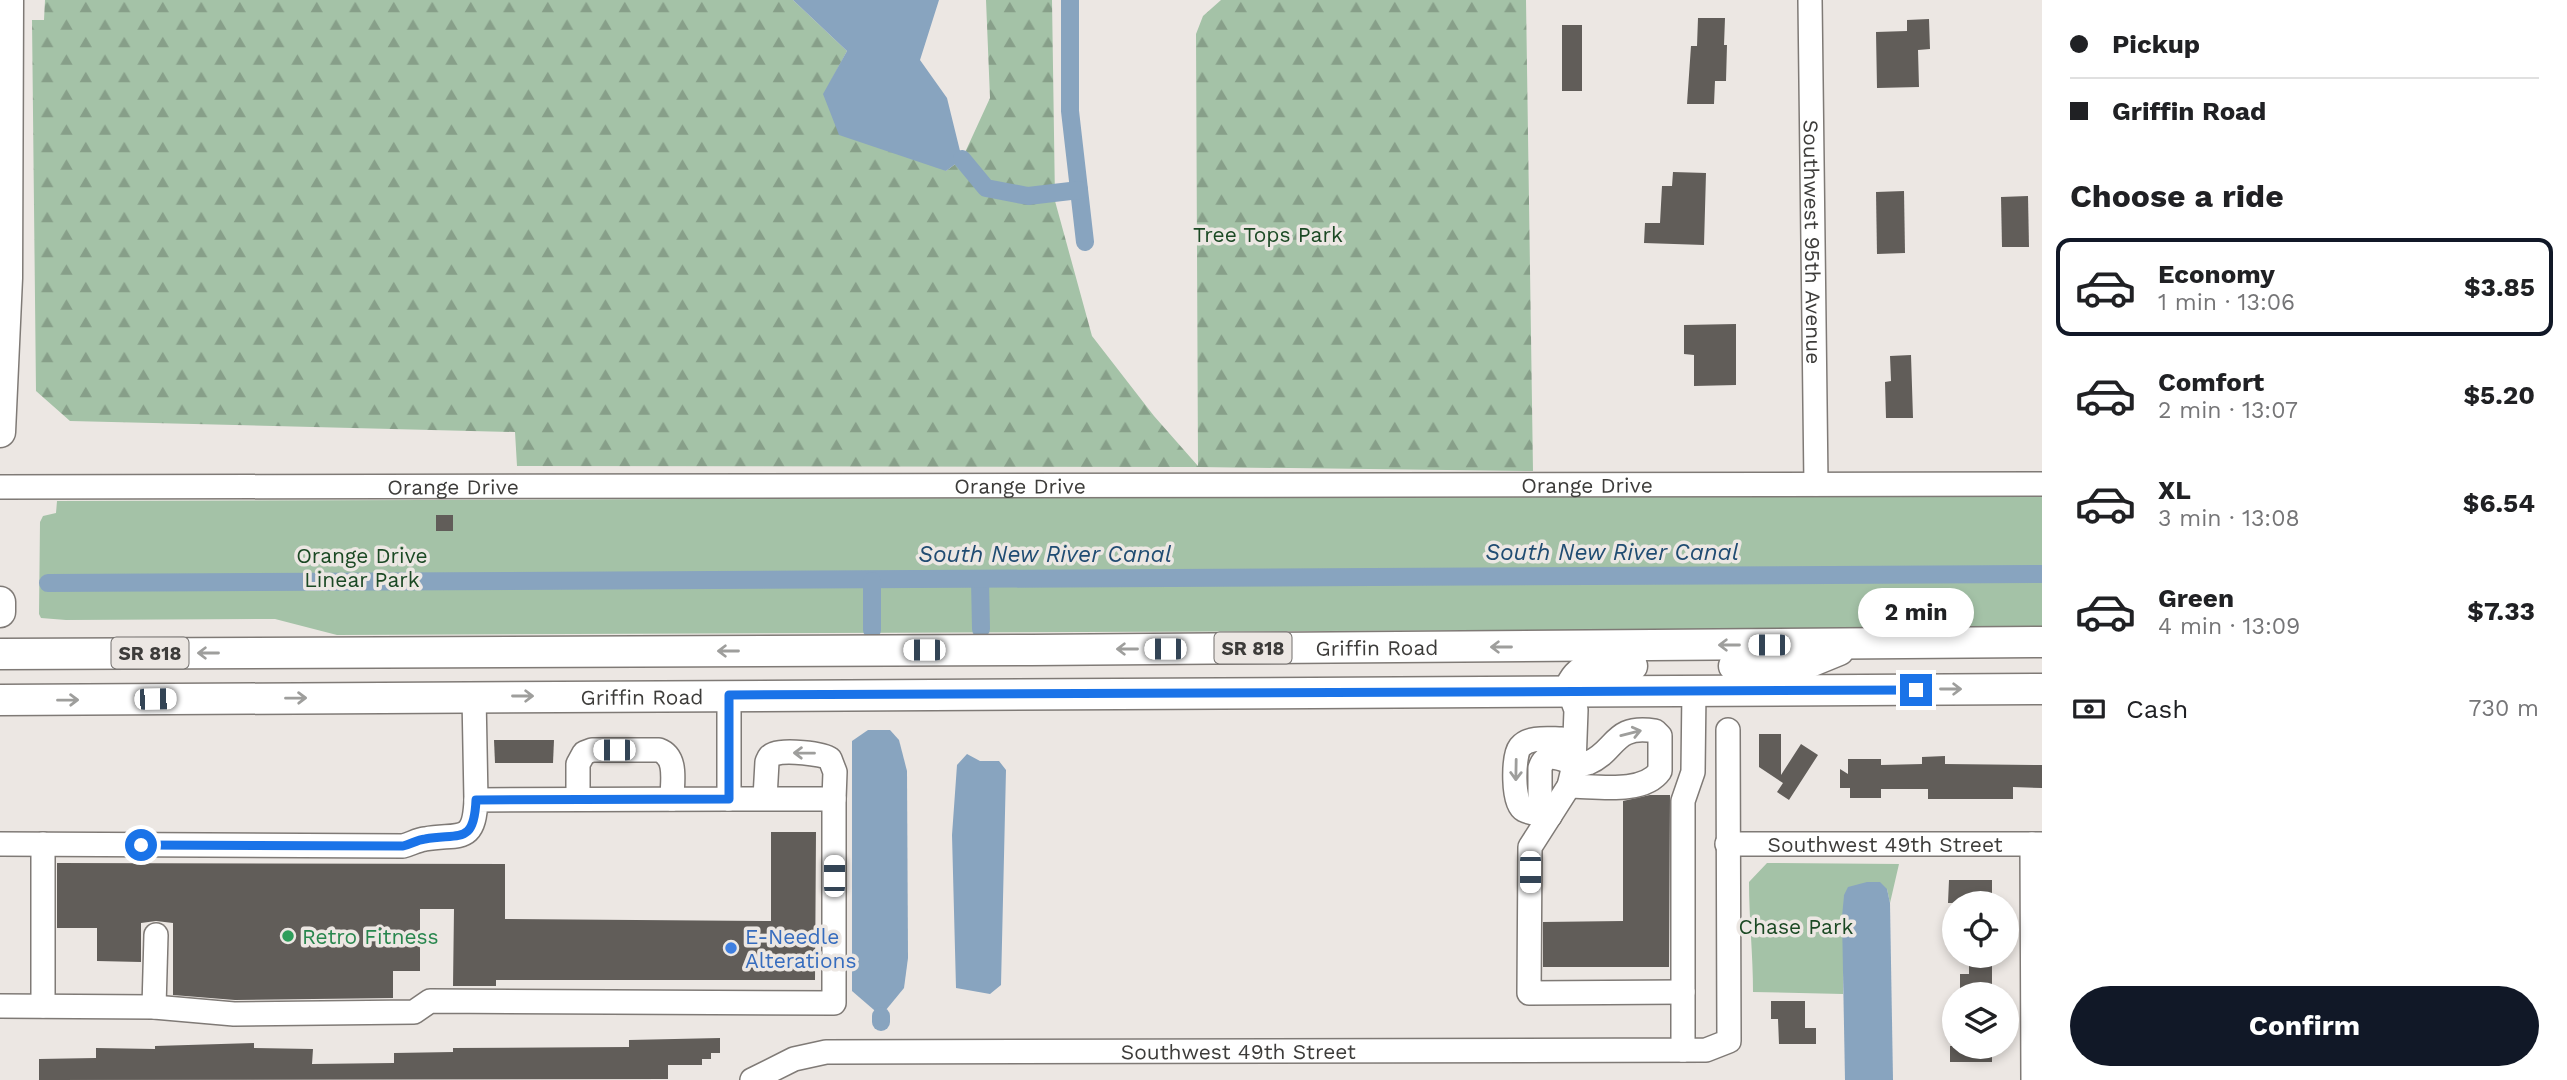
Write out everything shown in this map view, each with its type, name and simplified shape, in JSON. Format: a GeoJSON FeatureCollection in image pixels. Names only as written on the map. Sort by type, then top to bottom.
{"type":"FeatureCollection","features":[{"type":"Feature","properties":{"kind":"main road"},"geometry":{"type":"LineString","coordinates":[[0,432],[7,278],[8,0]]}},
{"type":"Feature","properties":{"kind":"main road"},"geometry":{"type":"LineString","coordinates":[[0,602],[0,612]]}},
{"type":"Feature","properties":{"kind":"main road","name":"Griffin Road"},"geometry":{"type":"LineString","coordinates":[[0,654],[2042,642]]}},
{"type":"Feature","properties":{"kind":"main road"},"geometry":{"type":"LineString","coordinates":[[1569,691],[1573,679],[1581,670],[1591,667],[1800,666],[1852,644]]}},
{"type":"Feature","properties":{"kind":"main road"},"geometry":{"type":"LineString","coordinates":[[1082,693],[1125,682],[1331,674],[1352,648]]}},
{"type":"Feature","properties":{"kind":"main road"},"geometry":{"type":"LineString","coordinates":[[729,695],[762,671],[971,669],[1032,650]]}},
{"type":"Feature","properties":{"kind":"main road","name":"Griffin Road"},"geometry":{"type":"LineString","coordinates":[[0,700],[2042,689]]}},
{"type":"Feature","properties":{"kind":"street","name":"Southwest 95th Avenue"},"geometry":{"type":"LineString","coordinates":[[1810,0],[1815,484]]}},
{"type":"Feature","properties":{"kind":"street","name":"Orange Drive"},"geometry":{"type":"LineString","coordinates":[[0,487],[2042,484]]}},
{"type":"Feature","properties":{"kind":"street"},"geometry":{"type":"LineString","coordinates":[[1683,1050],[1683,801],[1693,772],[1693,690]]}},
{"type":"Feature","properties":{"kind":"street"},"geometry":{"type":"LineString","coordinates":[[1569,691],[1563,711],[1567,762],[1530,847],[1529,993],[1683,992]]}},
{"type":"Feature","properties":{"kind":"street"},"geometry":{"type":"LineString","coordinates":[[729,695],[729,799]]}},
{"type":"Feature","properties":{"kind":"street"},"geometry":{"type":"LineString","coordinates":[[0,844],[403,846],[421,839],[464,834],[475,820],[474,696]]}},
{"type":"Feature","properties":{"kind":"street"},"geometry":{"type":"LineString","coordinates":[[1727,844],[1728,730]]}},
{"type":"Feature","properties":{"kind":"street"},"geometry":{"type":"LineString","coordinates":[[1545,814],[1524,811],[1518,805],[1515,796],[1516,757],[1519,748],[1535,739],[1567,762]]}},
{"type":"Feature","properties":{"kind":"street"},"geometry":{"type":"LineString","coordinates":[[578,799],[578,764],[584,753],[592,750],[659,750],[665,752],[672,763],[672,799]]}},
{"type":"Feature","properties":{"kind":"street"},"geometry":{"type":"LineString","coordinates":[[0,1006],[154,1007],[234,1014],[414,1012],[430,1001],[834,1003],[835,772],[830,759],[819,754],[780,753],[770,757],[767,762],[765,798]]}},
{"type":"Feature","properties":{"kind":"street"},"geometry":{"type":"LineString","coordinates":[[476,800],[834,799]]}},
{"type":"Feature","properties":{"kind":"street"},"geometry":{"type":"LineString","coordinates":[[43,844],[43,1006]]}},
{"type":"Feature","properties":{"kind":"street","name":"Southwest 49th Street"},"geometry":{"type":"LineString","coordinates":[[752,1080],[794,1059],[826,1052],[1706,1050],[1729,1041],[1727,844],[2037,844]]}},
{"type":"Feature","properties":{"kind":"street"},"geometry":{"type":"LineString","coordinates":[[2033,1080],[2037,844]]}},
{"type":"Feature","properties":{"kind":"street"},"geometry":{"type":"LineString","coordinates":[[154,1007],[156,935]]}},
{"type":"Feature","properties":{"kind":"green space","name":"Tree Tops Park"},"geometry":{"type":"Polygon","coordinates":[[[45,0],[793,0],[847,51],[824,94],[946,171],[962,159],[990,98],[986,0],[1052,0],[1055,201],[1092,336],[1154,416],[1198,466],[1196,34],[1203,16],[1221,0],[1526,0],[1533,471],[1198,467],[517,466],[515,432],[70,421],[36,391],[32,20],[44,20],[45,0]]]}},
{"type":"Feature","properties":{"kind":"green space","name":"Orange Drive Linear Park"},"geometry":{"type":"Polygon","coordinates":[[[2042,495],[2042,628],[337,635],[275,619],[66,620],[41,618],[39,614],[40,522],[43,516],[56,513],[57,501],[2042,495]]]}},
{"type":"Feature","properties":{"kind":"green space","name":"Chase Park"},"geometry":{"type":"Polygon","coordinates":[[[1767,863],[1899,864],[1890,903],[1887,889],[1844,895],[1843,994],[1753,992],[1749,882],[1767,863]]]}},
{"type":"Feature","properties":{"kind":"water"},"geometry":{"type":"Polygon","coordinates":[[[793,0],[939,0],[920,60],[947,98],[962,159],[946,171],[839,135],[823,94],[847,51],[793,0]]]}},
{"type":"Feature","properties":{"kind":"water"},"geometry":{"type":"Polygon","coordinates":[[[868,730],[890,730],[899,740],[907,771],[908,958],[904,988],[881,1016],[852,991],[852,741],[868,730]]]}},
{"type":"Feature","properties":{"kind":"water"},"geometry":{"type":"Polygon","coordinates":[[[967,754],[980,761],[999,761],[1006,770],[1001,985],[990,994],[956,988],[952,835],[957,765],[967,754]]]}},
{"type":"Feature","properties":{"kind":"water"},"geometry":{"type":"Polygon","coordinates":[[[1880,882],[1887,889],[1890,903],[1893,1080],[1845,1080],[1842,917],[1844,895],[1848,887],[1880,882]]]}},
{"type":"Feature","properties":{"kind":"building"},"geometry":{"type":"Polygon","coordinates":[[[1698,18],[1725,18],[1726,81],[1715,81],[1714,104],[1687,104],[1691,46],[1697,46],[1698,18]]]}},
{"type":"Feature","properties":{"kind":"building"},"geometry":{"type":"Polygon","coordinates":[[[1929,19],[1930,49],[1918,50],[1919,87],[1877,88],[1876,32],[1907,31],[1907,20],[1929,19]]]}},
{"type":"Feature","properties":{"kind":"building"},"geometry":{"type":"Polygon","coordinates":[[[1562,25],[1582,25],[1582,91],[1562,91],[1562,25]]]}},
{"type":"Feature","properties":{"kind":"building"},"geometry":{"type":"Polygon","coordinates":[[[1673,172],[1706,173],[1704,245],[1644,243],[1645,223],[1660,223],[1662,186],[1672,186],[1673,172]]]}},
{"type":"Feature","properties":{"kind":"building"},"geometry":{"type":"Polygon","coordinates":[[[1904,191],[1905,253],[1877,254],[1876,192],[1904,191]]]}},
{"type":"Feature","properties":{"kind":"building"},"geometry":{"type":"Polygon","coordinates":[[[2028,196],[2029,247],[2002,247],[2001,197],[2028,196]]]}},
{"type":"Feature","properties":{"kind":"building"},"geometry":{"type":"Polygon","coordinates":[[[1736,324],[1736,385],[1694,386],[1694,355],[1684,354],[1684,325],[1736,324]]]}},
{"type":"Feature","properties":{"kind":"building"},"geometry":{"type":"Polygon","coordinates":[[[1911,355],[1913,418],[1886,418],[1885,382],[1891,381],[1890,356],[1911,355]]]}},
{"type":"Feature","properties":{"kind":"building"},"geometry":{"type":"Polygon","coordinates":[[[436,515],[453,515],[453,531],[436,531],[436,515]]]}},
{"type":"Feature","properties":{"kind":"building"},"geometry":{"type":"Polygon","coordinates":[[[1759,734],[1781,734],[1781,775],[1801,744],[1818,755],[1789,800],[1777,792],[1783,783],[1759,767],[1759,734]]]}},
{"type":"Feature","properties":{"kind":"building"},"geometry":{"type":"Polygon","coordinates":[[[494,740],[554,740],[553,763],[495,763],[494,740]]]}},
{"type":"Feature","properties":{"kind":"building"},"geometry":{"type":"Polygon","coordinates":[[[1945,756],[1945,764],[2042,765],[2042,788],[2013,787],[2013,799],[1928,799],[1928,789],[1881,789],[1881,798],[1850,798],[1850,788],[1840,788],[1840,769],[1848,774],[1848,759],[1881,759],[1881,765],[1922,764],[1922,757],[1945,756]]]}},
{"type":"Feature","properties":{"kind":"building"},"geometry":{"type":"Polygon","coordinates":[[[1650,795],[1670,795],[1669,967],[1543,967],[1543,922],[1623,921],[1623,801],[1650,795]]]}},
{"type":"Feature","properties":{"kind":"building"},"geometry":{"type":"Polygon","coordinates":[[[771,832],[816,832],[815,980],[496,980],[496,986],[453,986],[454,909],[420,909],[420,971],[393,971],[393,998],[235,1000],[173,995],[173,923],[141,923],[141,962],[97,961],[97,928],[57,928],[57,863],[505,864],[505,919],[771,921],[771,832]]]}},
{"type":"Feature","properties":{"kind":"building"},"geometry":{"type":"Polygon","coordinates":[[[1949,880],[1992,880],[1992,891],[1949,891],[1949,880]]]}},
{"type":"Feature","properties":{"kind":"building"},"geometry":{"type":"Polygon","coordinates":[[[1969,968],[1992,968],[1992,982],[1960,982],[1960,974],[1969,974],[1969,968]]]}},
{"type":"Feature","properties":{"kind":"building"},"geometry":{"type":"Polygon","coordinates":[[[1771,1001],[1805,1001],[1805,1028],[1816,1028],[1816,1044],[1779,1044],[1778,1019],[1771,1019],[1771,1001]]]}},
{"type":"Feature","properties":{"kind":"building"},"geometry":{"type":"Polygon","coordinates":[[[720,1038],[720,1053],[711,1053],[711,1059],[702,1059],[702,1065],[668,1065],[668,1079],[39,1080],[39,1059],[96,1058],[96,1048],[155,1049],[155,1046],[254,1043],[254,1048],[313,1049],[312,1064],[394,1063],[394,1053],[453,1052],[453,1048],[629,1047],[629,1040],[720,1038]]]}},
{"type":"Feature","properties":{"kind":"building"},"geometry":{"type":"Polygon","coordinates":[[[1950,1059],[1992,1059],[1992,1062],[1950,1062],[1950,1059]]]}},
{"type":"Feature","properties":{"kind":"waterway"},"geometry":{"type":"LineString","coordinates":[[1070,0],[1070,111],[1085,242]]}},
{"type":"Feature","properties":{"kind":"waterway"},"geometry":{"type":"LineString","coordinates":[[962,159],[986,188],[1028,196],[1079,190]]}},
{"type":"Feature","properties":{"kind":"waterway","name":"South New River Canal"},"geometry":{"type":"LineString","coordinates":[[48,583],[2042,574]]}},
{"type":"Feature","properties":{"kind":"waterway"},"geometry":{"type":"LineString","coordinates":[[980,580],[981,629]]}},
{"type":"Feature","properties":{"kind":"waterway"},"geometry":{"type":"LineString","coordinates":[[872,581],[872,630]]}},
{"type":"Feature","properties":{"kind":"waterway"},"geometry":{"type":"LineString","coordinates":[[881,1016],[881,1022]]}},
{"type":"Feature","properties":{"kind":"place","name":"Retro Fitness"},"geometry":{"type":"Point","coordinates":[288,936]}},
{"type":"Feature","properties":{"kind":"place","name":"E-Needle Alterations"},"geometry":{"type":"Point","coordinates":[731,948]}},
{"type":"Feature","properties":{"kind":"route"},"geometry":{"type":"LineString","coordinates":[[141,845],[403,846],[421,839],[464,834],[475,820],[476,800],[729,799],[729,695],[1916,690]]}}]}
